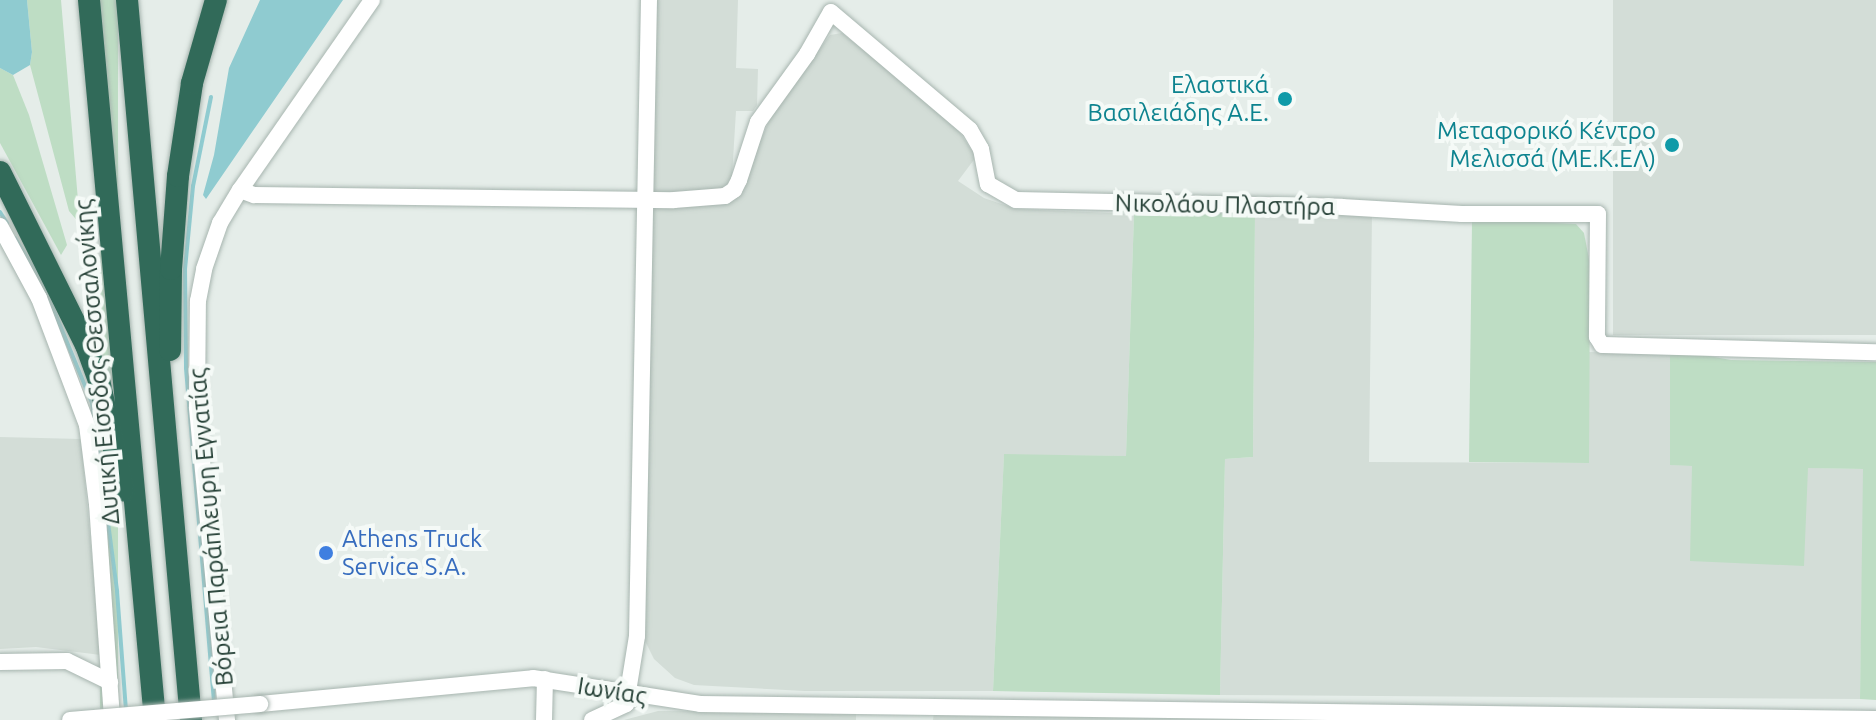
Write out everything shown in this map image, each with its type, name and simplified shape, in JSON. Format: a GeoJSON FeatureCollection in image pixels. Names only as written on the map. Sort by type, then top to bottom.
{"type":"FeatureCollection","features":[{"type":"Feature","properties":{"kind":"highway","name":"Δυτική Είσοδος Θεσσαλονίκης"},"geometry":{"type":"LineString","coordinates":[[89,0],[155,720]]}},
{"type":"Feature","properties":{"kind":"highway"},"geometry":{"type":"LineString","coordinates":[[127,0],[191,720]]}},
{"type":"Feature","properties":{"kind":"highway"},"geometry":{"type":"LineString","coordinates":[[167,468],[171,401],[171,269],[178,176],[195,70],[216,0]]}},
{"type":"Feature","properties":{"kind":"highway"},"geometry":{"type":"LineString","coordinates":[[0,172],[86,345],[99,380],[128,515],[142,556]]}},
{"type":"Feature","properties":{"kind":"street","name":"Βόρεια Παράπλευρη Εγνατίας"},"geometry":{"type":"LineString","coordinates":[[227,720],[197,407],[198,301],[211,245],[240,190],[372,0]]}},
{"type":"Feature","properties":{"kind":"street"},"geometry":{"type":"LineString","coordinates":[[592,720],[620,709],[630,695],[637,636],[649,0]]}},
{"type":"Feature","properties":{"kind":"street","name":"Νικολάου Πλαστήρα"},"geometry":{"type":"LineString","coordinates":[[644,199],[712,199],[734,190],[753,129],[807,54],[831,12],[970,130],[981,149],[984,179],[997,191],[1016,200],[1342,207],[1462,214],[1598,214],[1597,337],[1602,345],[1876,352]]}},
{"type":"Feature","properties":{"kind":"street"},"geometry":{"type":"LineString","coordinates":[[240,190],[254,195],[644,199]]}},
{"type":"Feature","properties":{"kind":"street"},"geometry":{"type":"LineString","coordinates":[[0,226],[39,298],[75,385],[87,425],[97,504],[112,720]]}},
{"type":"Feature","properties":{"kind":"street"},"geometry":{"type":"LineString","coordinates":[[0,662],[67,661],[110,682]]}},
{"type":"Feature","properties":{"kind":"street"},"geometry":{"type":"LineString","coordinates":[[544,720],[545,679]]}},
{"type":"Feature","properties":{"kind":"street","name":"Ιωνίας"},"geometry":{"type":"LineString","coordinates":[[70,720],[545,679],[700,704],[1876,719]]}},
{"type":"Feature","properties":{"kind":"shaded area"},"geometry":{"type":"Polygon","coordinates":[[[656,0],[738,0],[736,68],[758,69],[757,105],[753,111],[736,111],[732,176],[744,177],[773,112],[830,35],[842,33],[951,119],[976,157],[958,181],[984,198],[1016,209],[1134,214],[1126,456],[1004,455],[993,691],[805,691],[694,685],[675,678],[654,659],[644,639],[656,0]]]}},
{"type":"Feature","properties":{"kind":"shaded area"},"geometry":{"type":"Polygon","coordinates":[[[1613,0],[1876,0],[1876,335],[1613,335],[1613,0]]]}},
{"type":"Feature","properties":{"kind":"shaded area"},"geometry":{"type":"Polygon","coordinates":[[[1255,213],[1372,214],[1369,462],[1588,463],[1589,352],[1670,354],[1670,465],[1864,469],[1860,699],[1220,695],[1225,459],[1253,457],[1255,213]]]}},
{"type":"Feature","properties":{"kind":"shaded area"},"geometry":{"type":"Polygon","coordinates":[[[0,437],[81,439],[101,655],[36,647],[0,649],[0,437]]]}},
{"type":"Feature","properties":{"kind":"shaded area"},"geometry":{"type":"Polygon","coordinates":[[[658,711],[856,712],[856,720],[624,720],[658,711]]]}},
{"type":"Feature","properties":{"kind":"shaded area"},"geometry":{"type":"Polygon","coordinates":[[[934,712],[1388,720],[933,720],[934,712]]]}},
{"type":"Feature","properties":{"kind":"green space"},"geometry":{"type":"Polygon","coordinates":[[[27,0],[61,0],[80,224],[69,211],[30,65],[32,52],[27,0]]]}},
{"type":"Feature","properties":{"kind":"green space"},"geometry":{"type":"Polygon","coordinates":[[[100,0],[118,0],[118,720],[100,720],[100,0]]]}},
{"type":"Feature","properties":{"kind":"green space"},"geometry":{"type":"Polygon","coordinates":[[[0,68],[13,75],[29,115],[67,245],[61,255],[0,143],[0,68]]]}},
{"type":"Feature","properties":{"kind":"green space"},"geometry":{"type":"Polygon","coordinates":[[[1255,213],[1253,457],[1225,459],[1220,695],[993,691],[1004,454],[1126,456],[1134,214],[1255,213]]]}},
{"type":"Feature","properties":{"kind":"green space"},"geometry":{"type":"Polygon","coordinates":[[[1494,220],[1576,224],[1584,233],[1590,264],[1589,463],[1469,462],[1472,222],[1494,220]]]}},
{"type":"Feature","properties":{"kind":"green space"},"geometry":{"type":"Polygon","coordinates":[[[1692,353],[1731,360],[1876,362],[1876,700],[1860,699],[1863,469],[1808,468],[1804,566],[1690,561],[1692,466],[1670,465],[1670,354],[1692,353]]]}},
{"type":"Feature","properties":{"kind":"water"},"geometry":{"type":"Polygon","coordinates":[[[0,0],[27,0],[32,52],[30,65],[13,75],[0,68],[0,0]]]}},
{"type":"Feature","properties":{"kind":"water"},"geometry":{"type":"Polygon","coordinates":[[[260,0],[343,0],[206,199],[203,195],[214,155],[229,68],[260,0]]]}},
{"type":"Feature","properties":{"kind":"waterway"},"geometry":{"type":"LineString","coordinates":[[211,97],[193,186],[185,269],[186,368],[214,704]]}},
{"type":"Feature","properties":{"kind":"waterway"},"geometry":{"type":"LineString","coordinates":[[0,212],[7,223]]}},
{"type":"Feature","properties":{"kind":"waterway"},"geometry":{"type":"LineString","coordinates":[[15,238],[43,284],[92,403],[117,591],[126,710]]}},
{"type":"Feature","properties":{"kind":"place","name":"Ελαστικά Βασιλειάδης Α.Ε."},"geometry":{"type":"Point","coordinates":[1285,99]}},
{"type":"Feature","properties":{"kind":"place","name":"Μεταφορικό Κέντρο Μελισσά (ΜΕ.Κ.ΕΛ)"},"geometry":{"type":"Point","coordinates":[1672,145]}},
{"type":"Feature","properties":{"kind":"place","name":"Athens Truck Service S.A."},"geometry":{"type":"Point","coordinates":[326,553]}}]}
